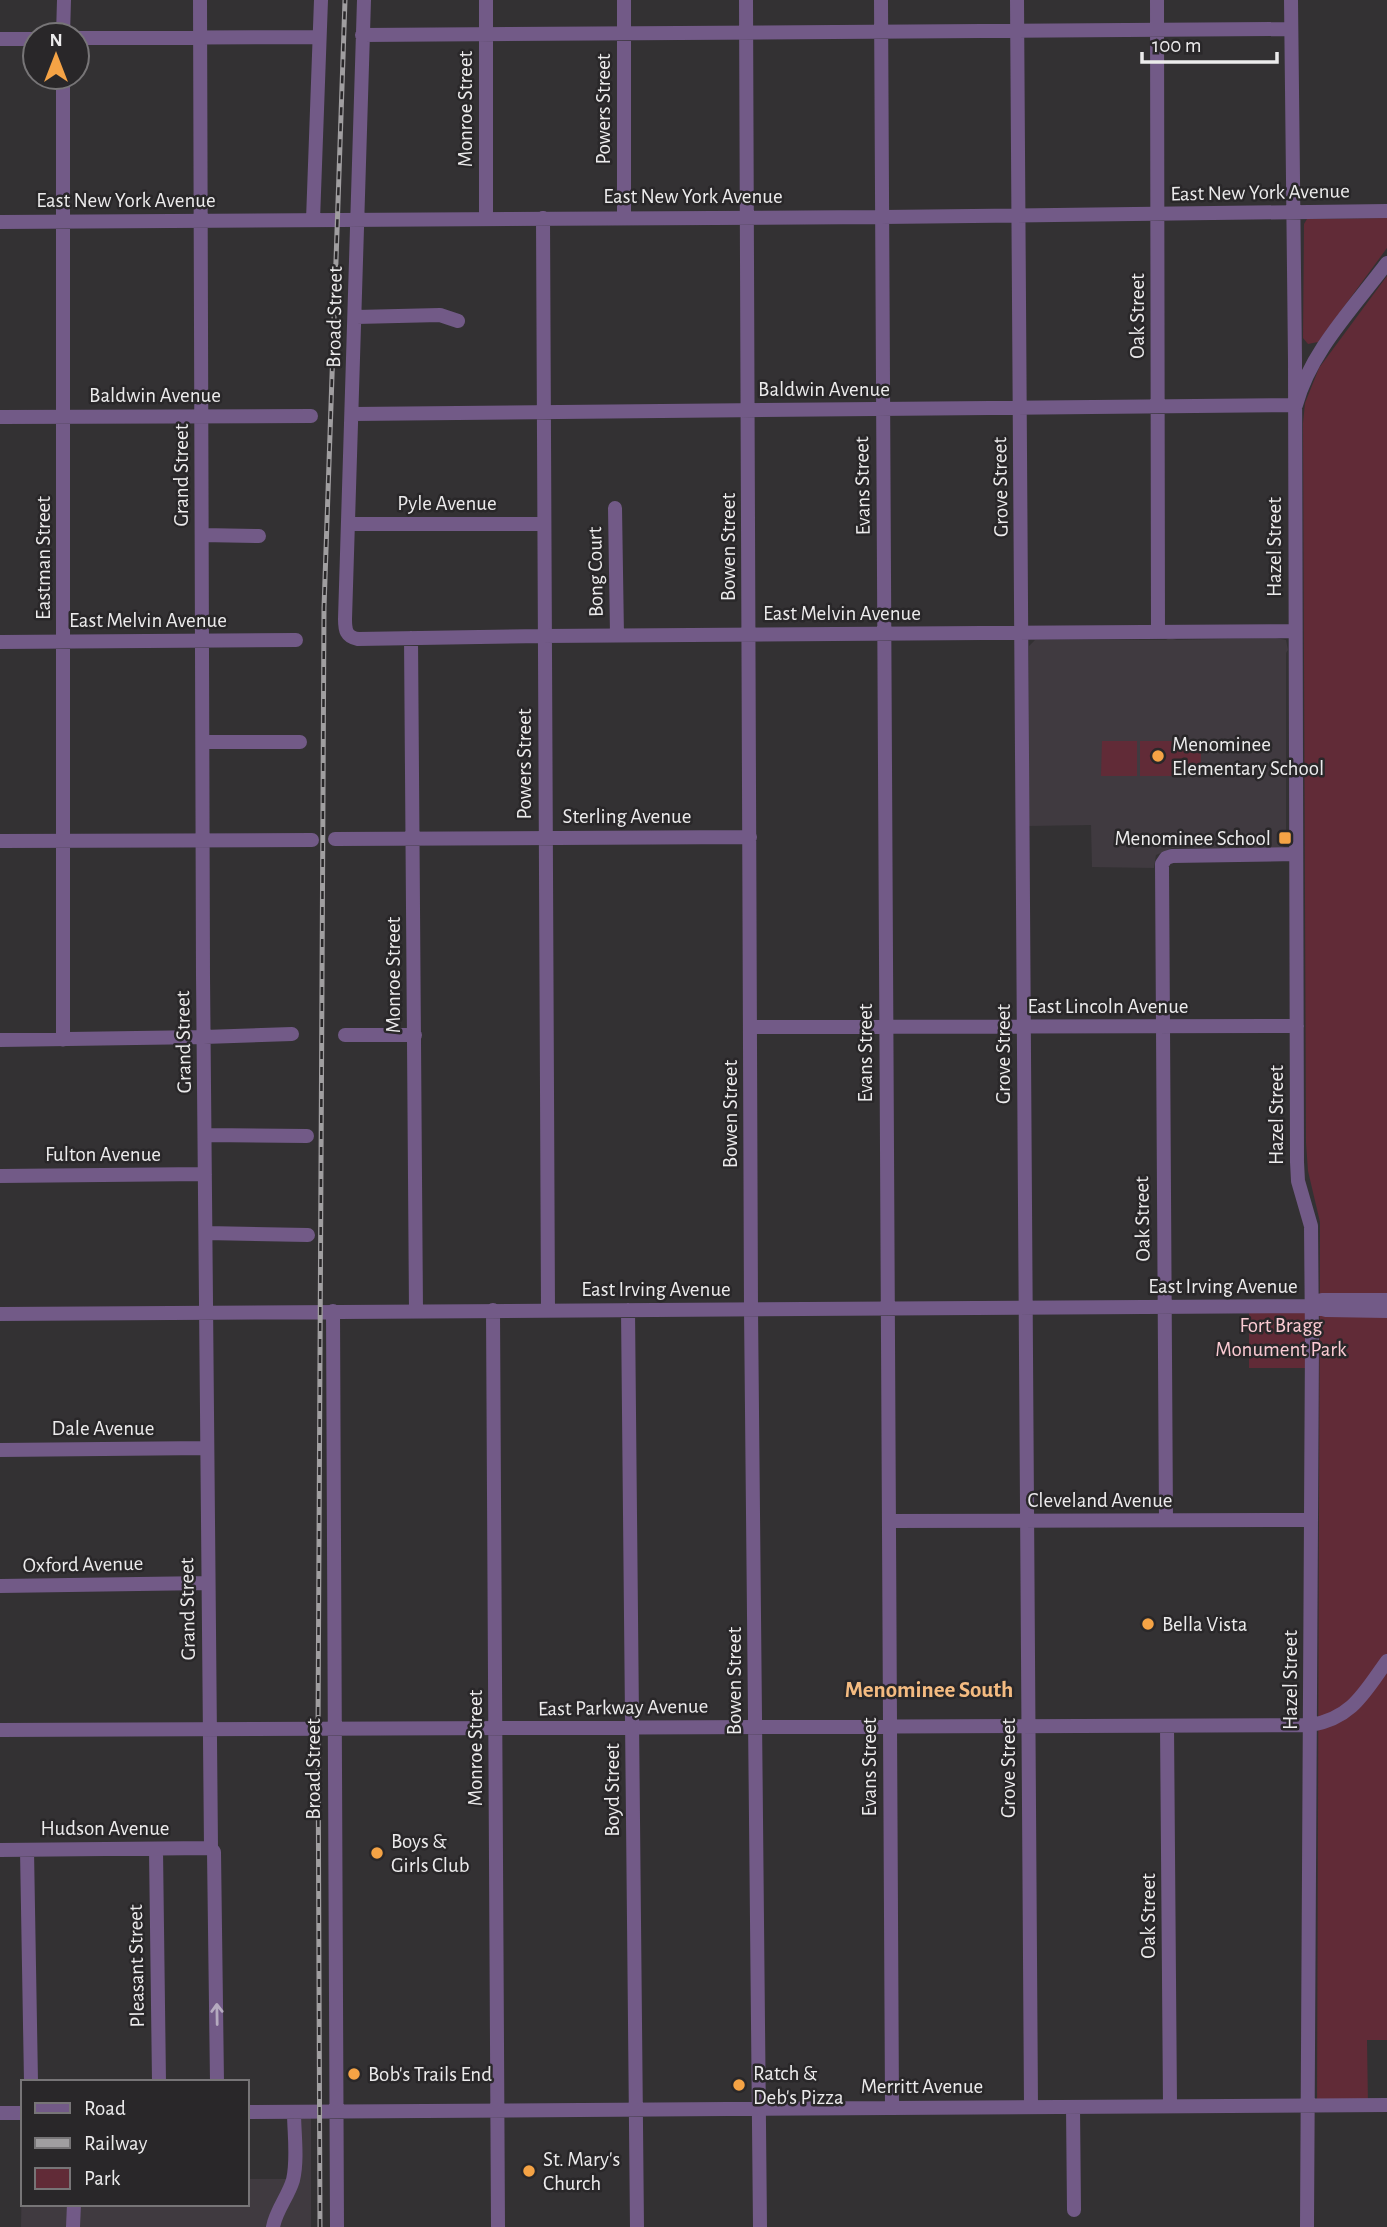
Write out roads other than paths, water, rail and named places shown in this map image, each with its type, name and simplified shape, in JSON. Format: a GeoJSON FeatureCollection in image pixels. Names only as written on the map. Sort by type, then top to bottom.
{"type":"FeatureCollection","features":[{"type":"Feature","properties":{"kind":"street"},"geometry":{"type":"LineString","coordinates":[[63,21],[64,0]]}},
{"type":"Feature","properties":{"kind":"street","name":"Grand Street"},"geometry":{"type":"LineString","coordinates":[[200,0],[208,1583],[211,1848],[214,1852],[218,2080]]}},
{"type":"Feature","properties":{"kind":"street"},"geometry":{"type":"LineString","coordinates":[[313,220],[321,0]]}},
{"type":"Feature","properties":{"kind":"street","name":"Broad Street"},"geometry":{"type":"LineString","coordinates":[[348,635],[345,619],[364,0]]}},
{"type":"Feature","properties":{"kind":"street","name":"Monroe Street"},"geometry":{"type":"LineString","coordinates":[[486,0],[486,218]]}},
{"type":"Feature","properties":{"kind":"street","name":"Powers Street"},"geometry":{"type":"LineString","coordinates":[[624,0],[624,218]]}},
{"type":"Feature","properties":{"kind":"street","name":"Bowen Street"},"geometry":{"type":"LineString","coordinates":[[746,0],[751,1309],[760,2227]]}},
{"type":"Feature","properties":{"kind":"street","name":"Evans Street"},"geometry":{"type":"LineString","coordinates":[[881,0],[892,2106]]}},
{"type":"Feature","properties":{"kind":"street","name":"Grove Street"},"geometry":{"type":"LineString","coordinates":[[1017,0],[1031,2107]]}},
{"type":"Feature","properties":{"kind":"street","name":"Oak Street"},"geometry":{"type":"LineString","coordinates":[[1157,0],[1158,632]]}},
{"type":"Feature","properties":{"kind":"street","name":"Hazel Street"},"geometry":{"type":"LineString","coordinates":[[1291,0],[1296,405],[1297,1162],[1298,1181],[1311,1226],[1307,2227]]}},
{"type":"Feature","properties":{"kind":"street"},"geometry":{"type":"LineString","coordinates":[[362,35],[1291,29]]}},
{"type":"Feature","properties":{"kind":"street"},"geometry":{"type":"LineString","coordinates":[[91,38],[319,37]]}},
{"type":"Feature","properties":{"kind":"street"},"geometry":{"type":"LineString","coordinates":[[0,39],[21,39]]}},
{"type":"Feature","properties":{"kind":"street","name":"Eastman Street"},"geometry":{"type":"LineString","coordinates":[[63,91],[63,1040]]}},
{"type":"Feature","properties":{"kind":"street","name":"East New York Avenue"},"geometry":{"type":"LineString","coordinates":[[0,222],[1387,211]]}},
{"type":"Feature","properties":{"kind":"street","name":"Powers Street"},"geometry":{"type":"LineString","coordinates":[[543,218],[548,1310]]}},
{"type":"Feature","properties":{"kind":"street"},"geometry":{"type":"LineString","coordinates":[[1296,405],[1301,386],[1313,362],[1387,263]]}},
{"type":"Feature","properties":{"kind":"street"},"geometry":{"type":"LineString","coordinates":[[356,317],[440,315],[458,321]]}},
{"type":"Feature","properties":{"kind":"street","name":"Baldwin Avenue"},"geometry":{"type":"LineString","coordinates":[[353,414],[1296,405]]}},
{"type":"Feature","properties":{"kind":"street","name":"Baldwin Avenue"},"geometry":{"type":"LineString","coordinates":[[0,417],[311,416]]}},
{"type":"Feature","properties":{"kind":"street","name":"Bong Court"},"geometry":{"type":"LineString","coordinates":[[615,508],[617,635]]}},
{"type":"Feature","properties":{"kind":"street","name":"Pyle Avenue"},"geometry":{"type":"LineString","coordinates":[[349,524],[544,524]]}},
{"type":"Feature","properties":{"kind":"street"},"geometry":{"type":"LineString","coordinates":[[202,535],[259,536]]}},
{"type":"Feature","properties":{"kind":"street","name":"East Melvin Avenue"},"geometry":{"type":"LineString","coordinates":[[348,635],[358,639],[1295,631]]}},
{"type":"Feature","properties":{"kind":"street","name":"Monroe Street"},"geometry":{"type":"LineString","coordinates":[[411,638],[416,1311]]}},
{"type":"Feature","properties":{"kind":"street","name":"East Melvin Avenue"},"geometry":{"type":"LineString","coordinates":[[0,642],[296,640]]}},
{"type":"Feature","properties":{"kind":"street"},"geometry":{"type":"LineString","coordinates":[[203,742],[300,742]]}},
{"type":"Feature","properties":{"kind":"street","name":"Sterling Avenue"},"geometry":{"type":"LineString","coordinates":[[335,839],[750,837]]}},
{"type":"Feature","properties":{"kind":"street"},"geometry":{"type":"LineString","coordinates":[[0,841],[312,839]]}},
{"type":"Feature","properties":{"kind":"street","name":"Oak Street"},"geometry":{"type":"LineString","coordinates":[[1166,1520],[1162,864],[1168,857],[1176,856],[1296,855]]}},
{"type":"Feature","properties":{"kind":"street","name":"East Lincoln Avenue"},"geometry":{"type":"LineString","coordinates":[[751,1027],[1297,1026]]}},
{"type":"Feature","properties":{"kind":"street"},"geometry":{"type":"LineString","coordinates":[[0,1040],[292,1034]]}},
{"type":"Feature","properties":{"kind":"street"},"geometry":{"type":"LineString","coordinates":[[345,1035],[415,1035]]}},
{"type":"Feature","properties":{"kind":"street"},"geometry":{"type":"LineString","coordinates":[[205,1135],[307,1136]]}},
{"type":"Feature","properties":{"kind":"street","name":"Fulton Avenue"},"geometry":{"type":"LineString","coordinates":[[0,1176],[205,1174]]}},
{"type":"Feature","properties":{"kind":"street"},"geometry":{"type":"LineString","coordinates":[[206,1233],[308,1235]]}},
{"type":"Feature","properties":{"kind":"street","name":"East Irving Avenue"},"geometry":{"type":"LineString","coordinates":[[1311,1306],[1322,1300],[1387,1300]]}},
{"type":"Feature","properties":{"kind":"street","name":"East Irving Avenue"},"geometry":{"type":"LineString","coordinates":[[0,1314],[1311,1306],[1326,1310],[1387,1311]]}},
{"type":"Feature","properties":{"kind":"street","name":"Monroe Street"},"geometry":{"type":"LineString","coordinates":[[493,1310],[498,2227]]}},
{"type":"Feature","properties":{"kind":"street","name":"Boyd Street"},"geometry":{"type":"LineString","coordinates":[[628,1310],[637,2227]]}},
{"type":"Feature","properties":{"kind":"street","name":"Broad Street"},"geometry":{"type":"LineString","coordinates":[[332,1311],[337,2227]]}},
{"type":"Feature","properties":{"kind":"street","name":"Dale Avenue"},"geometry":{"type":"LineString","coordinates":[[0,1450],[207,1448]]}},
{"type":"Feature","properties":{"kind":"street","name":"Cleveland Avenue"},"geometry":{"type":"LineString","coordinates":[[889,1521],[1311,1520]]}},
{"type":"Feature","properties":{"kind":"street","name":"Oxford Avenue"},"geometry":{"type":"LineString","coordinates":[[0,1586],[208,1583]]}},
{"type":"Feature","properties":{"kind":"street","name":"East Parkway Avenue"},"geometry":{"type":"LineString","coordinates":[[0,1730],[1311,1725],[1327,1722],[1348,1710],[1368,1689],[1387,1661]]}},
{"type":"Feature","properties":{"kind":"street","name":"Oak Street"},"geometry":{"type":"LineString","coordinates":[[1167,1726],[1170,2106]]}},
{"type":"Feature","properties":{"kind":"street","name":"Hudson Avenue"},"geometry":{"type":"LineString","coordinates":[[0,1850],[211,1848]]}},
{"type":"Feature","properties":{"kind":"street"},"geometry":{"type":"LineString","coordinates":[[27,1850],[31,2080]]}},
{"type":"Feature","properties":{"kind":"street","name":"Pleasant Street"},"geometry":{"type":"LineString","coordinates":[[156,1850],[159,2080]]}},
{"type":"Feature","properties":{"kind":"street","name":"Merritt Avenue"},"geometry":{"type":"LineString","coordinates":[[248,2112],[1387,2105]]}},
{"type":"Feature","properties":{"kind":"street"},"geometry":{"type":"LineString","coordinates":[[1073,2107],[1074,2210]]}},
{"type":"Feature","properties":{"kind":"street"},"geometry":{"type":"LineString","coordinates":[[273,2227],[295,2170],[294,2112]]}},
{"type":"Feature","properties":{"kind":"street"},"geometry":{"type":"LineString","coordinates":[[0,2113],[21,2113]]}},
{"type":"Feature","properties":{"kind":"street"},"geometry":{"type":"LineString","coordinates":[[73,2227],[74,2206]]}},
{"type":"Feature","properties":{"kind":"railway"},"geometry":{"type":"LineString","coordinates":[[320,2227],[318,1730],[324,608],[345,0]]}},
{"type":"Feature","properties":{"kind":"place","name":"Menominee Elementary School"},"geometry":{"type":"Point","coordinates":[1158,756]}},
{"type":"Feature","properties":{"kind":"place","name":"Menominee School"},"geometry":{"type":"Point","coordinates":[1285,838]}},
{"type":"Feature","properties":{"kind":"place","name":"Bella Vista"},"geometry":{"type":"Point","coordinates":[1148,1624]}},
{"type":"Feature","properties":{"kind":"place","name":"Boys & Girls Club"},"geometry":{"type":"Point","coordinates":[377,1853]}},
{"type":"Feature","properties":{"kind":"place","name":"Bob's Trails End"},"geometry":{"type":"Point","coordinates":[354,2074]}},
{"type":"Feature","properties":{"kind":"place","name":"Ratch & Deb's Pizza"},"geometry":{"type":"Point","coordinates":[739,2085]}},
{"type":"Feature","properties":{"kind":"place","name":"St. Mary's Church"},"geometry":{"type":"Point","coordinates":[529,2171]}},
{"type":"Feature","properties":{"kind":"district","name":"Menominee South"},"geometry":{"type":"Point","coordinates":[929,1689]}},
{"type":"Feature","properties":{"kind":"park label","name":"Fort Bragg Monument Park"},"geometry":{"type":"Point","coordinates":[1281,1337]}}]}
